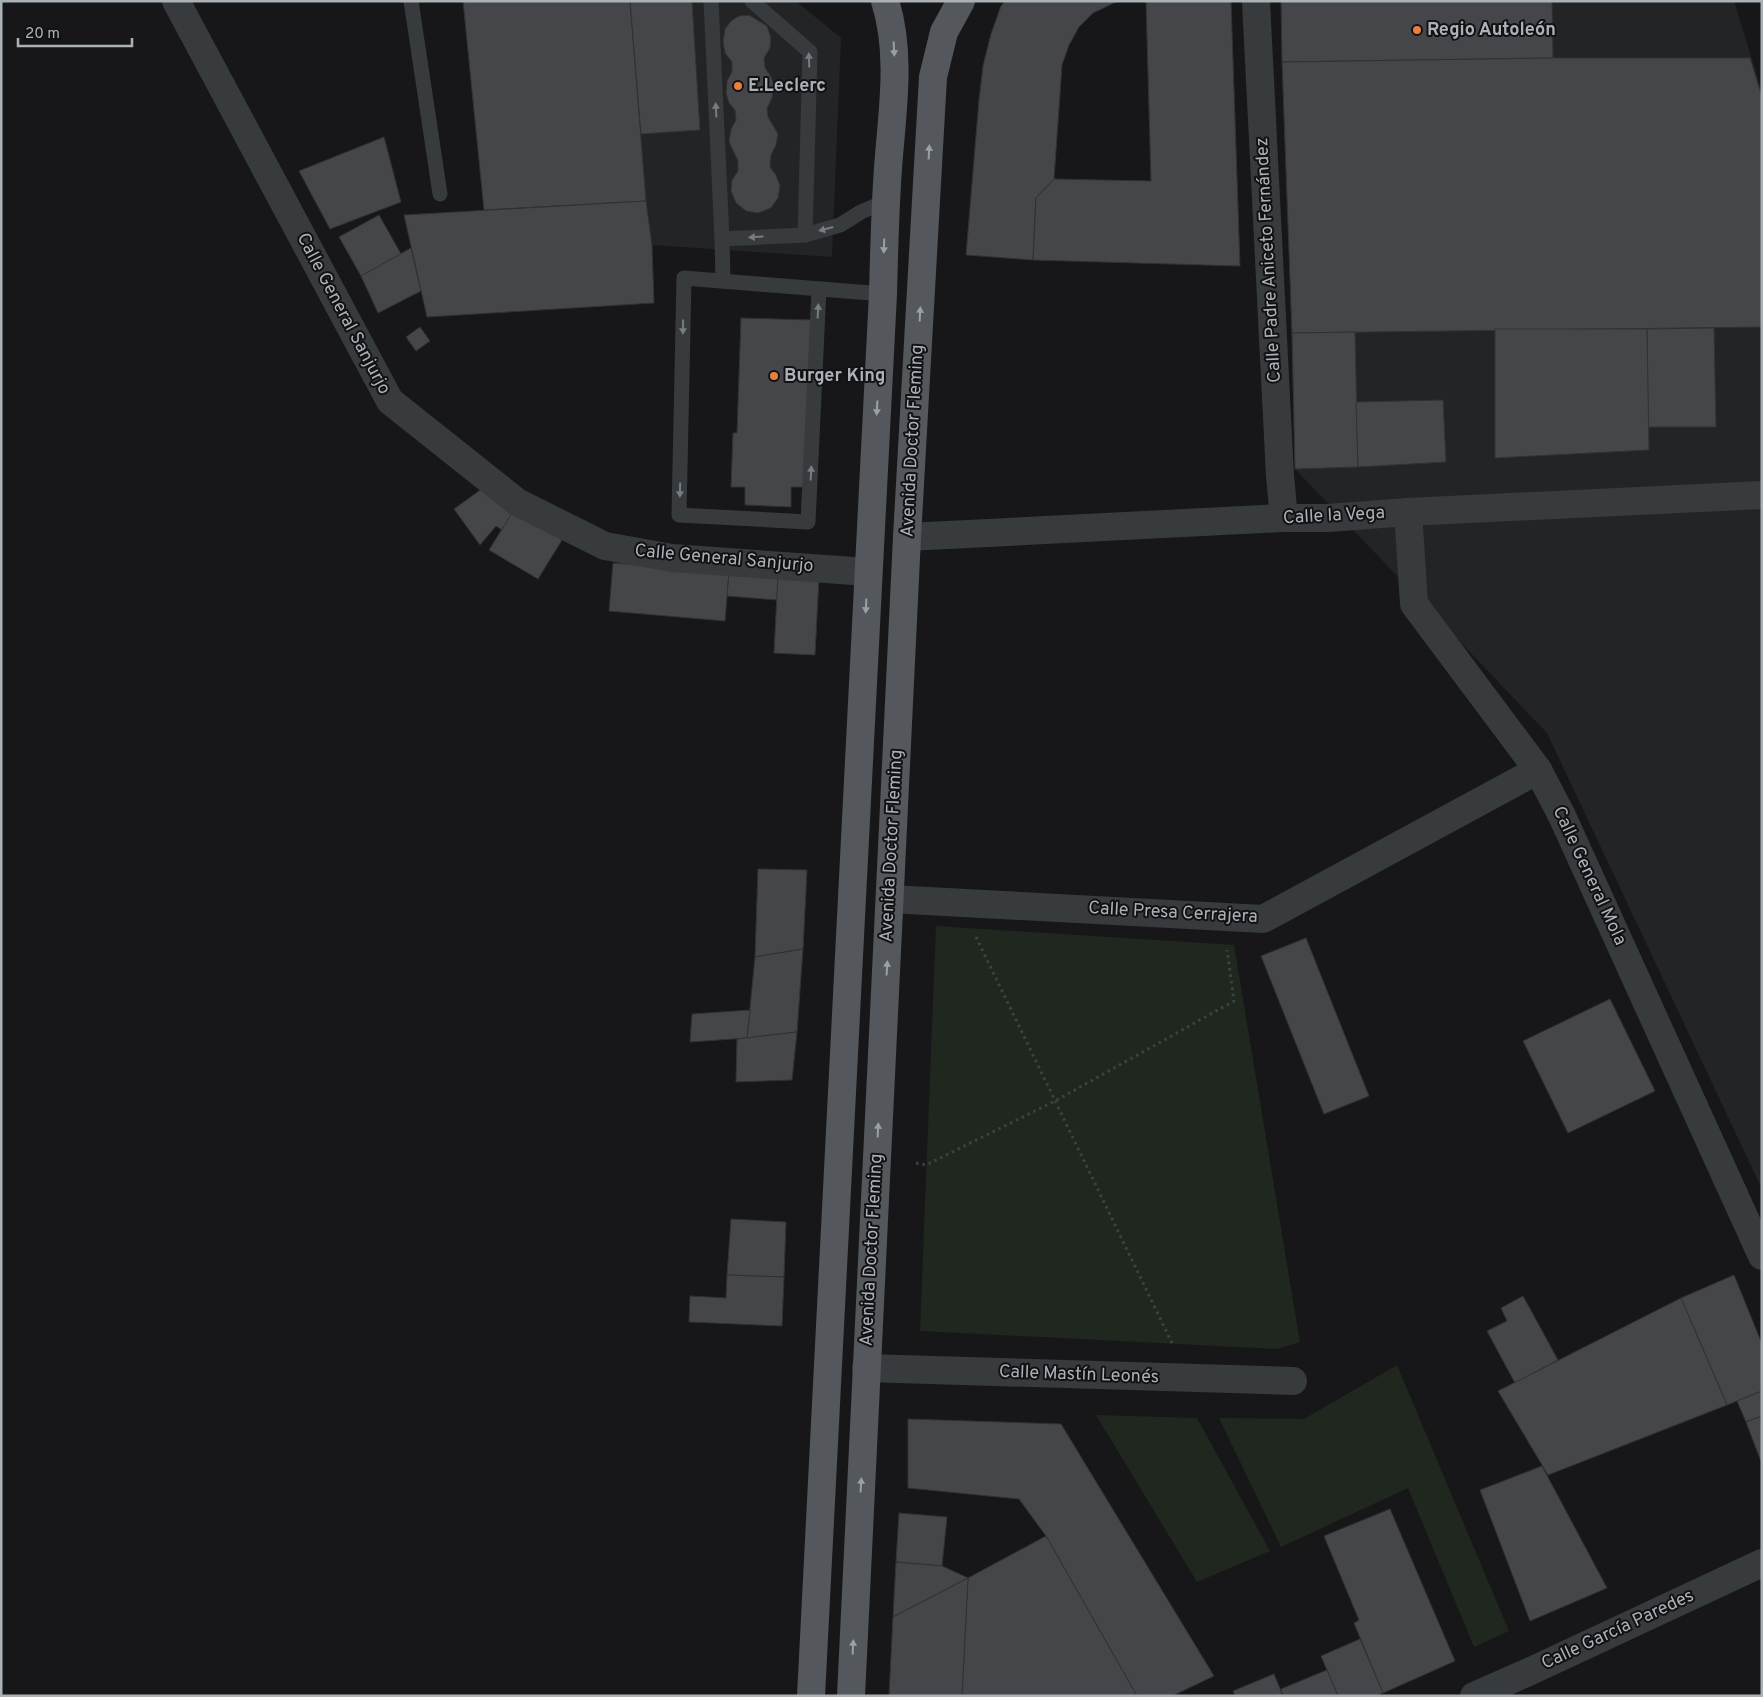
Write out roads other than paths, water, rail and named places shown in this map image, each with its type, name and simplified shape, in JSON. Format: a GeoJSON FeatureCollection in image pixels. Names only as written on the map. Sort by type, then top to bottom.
{"type":"FeatureCollection","features":[{"type":"Feature","properties":{"kind":"main road"},"geometry":{"type":"LineString","coordinates":[[811,1696],[895,48],[885,1]]}},
{"type":"Feature","properties":{"kind":"main road","name":"Avenida Doctor Fleming"},"geometry":{"type":"LineString","coordinates":[[851,1696],[907,538],[933,77],[944,32],[961,1]]}},
{"type":"Feature","properties":{"kind":"street","name":"Calle General Sanjurjo"},"geometry":{"type":"LineString","coordinates":[[176,1],[390,402],[517,502],[605,546],[672,558],[868,572]]}},
{"type":"Feature","properties":{"kind":"street","name":"Calle Padre Aniceto Fernández"},"geometry":{"type":"LineString","coordinates":[[1256,1],[1280,476],[1284,518]]}},
{"type":"Feature","properties":{"kind":"street","name":"Calle la Vega"},"geometry":{"type":"LineString","coordinates":[[907,538],[1762,495]]}},
{"type":"Feature","properties":{"kind":"street","name":"Calle General Mola"},"geometry":{"type":"LineString","coordinates":[[1408,512],[1414,604],[1538,770],[1562,816],[1762,1256]]}},
{"type":"Feature","properties":{"kind":"street","name":"Calle Presa Cerrajera"},"geometry":{"type":"LineString","coordinates":[[890,899],[1263,919],[1538,770]]}},
{"type":"Feature","properties":{"kind":"street","name":"Calle Mastín Leonés"},"geometry":{"type":"LineString","coordinates":[[866,1368],[1293,1381]]}},
{"type":"Feature","properties":{"kind":"street","name":"Calle García Paredes"},"geometry":{"type":"LineString","coordinates":[[1474,1696],[1762,1563]]}},
{"type":"Feature","properties":{"kind":"street"},"geometry":{"type":"LineString","coordinates":[[1523,1696],[1533,1670]]}},
{"type":"Feature","properties":{"kind":"lane"},"geometry":{"type":"LineString","coordinates":[[411,1],[440,194]]}},
{"type":"Feature","properties":{"kind":"lane"},"geometry":{"type":"LineString","coordinates":[[711,1],[723,281]]}},
{"type":"Feature","properties":{"kind":"lane"},"geometry":{"type":"LineString","coordinates":[[752,1],[810,52],[805,235]]}},
{"type":"Feature","properties":{"kind":"lane"},"geometry":{"type":"LineString","coordinates":[[722,238],[805,235],[840,225],[861,212],[886,201]]}},
{"type":"Feature","properties":{"kind":"lane"},"geometry":{"type":"LineString","coordinates":[[819,289],[808,522],[680,515],[684,278],[883,294]]}},
{"type":"Feature","properties":{"kind":"place","name":"Regio Autoleón"},"geometry":{"type":"Point","coordinates":[1417,30]}},
{"type":"Feature","properties":{"kind":"place","name":"E.Leclerc"},"geometry":{"type":"Point","coordinates":[738,86]}},
{"type":"Feature","properties":{"kind":"place","name":"Burger King"},"geometry":{"type":"Point","coordinates":[774,376]}}]}
